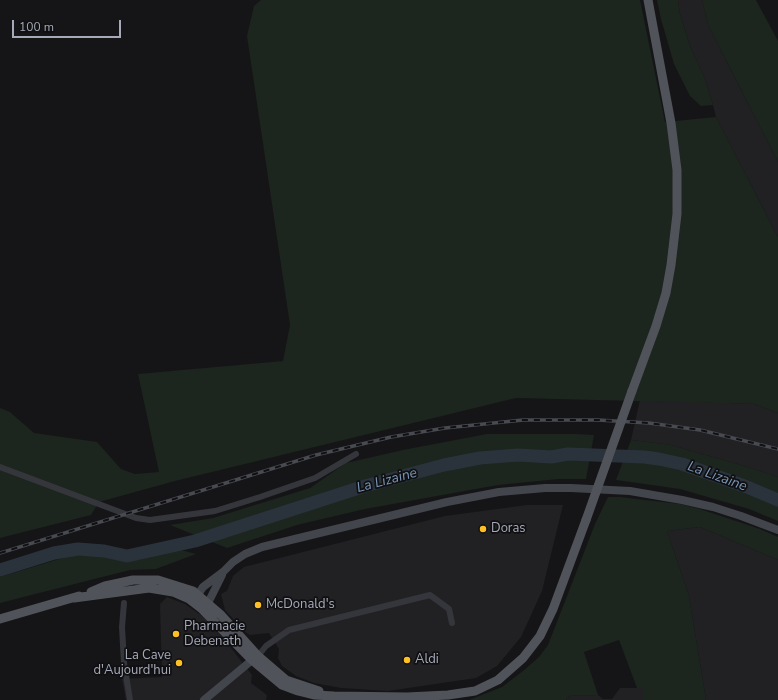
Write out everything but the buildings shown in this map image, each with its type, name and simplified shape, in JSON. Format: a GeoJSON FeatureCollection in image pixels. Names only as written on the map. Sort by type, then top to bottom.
{"type":"FeatureCollection","features":[{"type":"Feature","properties":{"kind":"main road"},"geometry":{"type":"LineString","coordinates":[[0,619],[74,598],[149,588],[173,592],[196,598],[282,686],[314,695],[407,697],[448,695],[475,691],[498,680],[524,658],[540,636],[553,609],[656,326],[666,292],[677,214],[677,170],[671,123],[648,0]]}},
{"type":"Feature","properties":{"kind":"main road"},"geometry":{"type":"LineString","coordinates":[[196,598],[203,587],[224,572],[233,562],[245,554],[262,547],[474,496],[521,490],[572,488],[602,489],[657,495],[741,516],[778,530]]}},
{"type":"Feature","properties":{"kind":"main road"},"geometry":{"type":"LineString","coordinates":[[205,606],[224,572]]}},
{"type":"Feature","properties":{"kind":"main road"},"geometry":{"type":"LineString","coordinates":[[204,700],[255,658]]}},
{"type":"Feature","properties":{"kind":"street"},"geometry":{"type":"LineString","coordinates":[[0,467],[136,518],[150,520],[215,511],[260,497],[315,478],[356,454]]}},
{"type":"Feature","properties":{"kind":"street"},"geometry":{"type":"LineString","coordinates":[[255,658],[266,646],[289,630],[430,595],[448,609],[452,623]]}},
{"type":"Feature","properties":{"kind":"street"},"geometry":{"type":"LineString","coordinates":[[124,603],[122,627],[124,663],[130,700]]}},
{"type":"Feature","properties":{"kind":"shaded area"},"geometry":{"type":"Polygon","coordinates":[[[261,0],[640,0],[665,122],[716,117],[778,237],[778,413],[754,404],[516,398],[175,481],[99,502],[91,515],[0,538],[0,408],[10,412],[34,433],[97,442],[121,469],[135,474],[159,472],[138,374],[283,361],[290,325],[247,36],[254,6],[261,0]]]}},
{"type":"Feature","properties":{"kind":"shaded area"},"geometry":{"type":"Polygon","coordinates":[[[657,0],[678,0],[680,14],[690,46],[705,79],[713,105],[701,106],[690,96],[674,64],[657,0]]]}},
{"type":"Feature","properties":{"kind":"shaded area"},"geometry":{"type":"Polygon","coordinates":[[[678,0],[702,0],[708,25],[778,162],[778,237],[716,117],[705,79],[690,46],[680,14],[678,0]]]}},
{"type":"Feature","properties":{"kind":"shaded area"},"geometry":{"type":"Polygon","coordinates":[[[702,0],[756,0],[778,41],[778,162],[708,25],[702,0]]]}},
{"type":"Feature","properties":{"kind":"shaded area"},"geometry":{"type":"Polygon","coordinates":[[[640,400],[754,404],[778,413],[778,477],[671,445],[631,440],[640,400]]]}},
{"type":"Feature","properties":{"kind":"shaded area"},"geometry":{"type":"Polygon","coordinates":[[[487,434],[594,435],[586,479],[559,479],[498,485],[365,509],[297,525],[227,548],[170,525],[213,518],[310,488],[346,463],[403,450],[487,434]]]}},
{"type":"Feature","properties":{"kind":"shaded area"},"geometry":{"type":"Polygon","coordinates":[[[631,440],[671,445],[778,477],[778,521],[749,509],[680,489],[616,480],[631,440]]]}},
{"type":"Feature","properties":{"kind":"shaded area"},"geometry":{"type":"Polygon","coordinates":[[[608,497],[680,504],[760,529],[778,537],[778,560],[700,527],[667,531],[689,596],[706,700],[643,700],[643,688],[637,688],[619,640],[584,652],[598,695],[569,696],[566,700],[469,700],[502,687],[539,657],[548,645],[595,524],[608,497]]]}},
{"type":"Feature","properties":{"kind":"shaded area"},"geometry":{"type":"Polygon","coordinates":[[[527,505],[563,505],[542,591],[521,637],[497,666],[476,678],[388,691],[341,688],[314,683],[296,676],[282,666],[278,658],[279,649],[269,633],[250,635],[245,632],[225,610],[221,594],[227,591],[233,576],[244,567],[445,516],[527,505]]]}},
{"type":"Feature","properties":{"kind":"shaded area"},"geometry":{"type":"Polygon","coordinates":[[[700,527],[778,560],[778,700],[706,700],[689,596],[667,531],[700,527]]]}},
{"type":"Feature","properties":{"kind":"shaded area"},"geometry":{"type":"Polygon","coordinates":[[[177,549],[196,554],[156,569],[130,570],[0,603],[0,577],[69,556],[91,555],[120,560],[138,560],[177,549]]]}},
{"type":"Feature","properties":{"kind":"shaded area"},"geometry":{"type":"Polygon","coordinates":[[[167,597],[185,604],[205,618],[228,644],[252,675],[251,683],[267,695],[266,700],[126,700],[122,679],[162,677],[160,604],[167,597]]]}},
{"type":"Feature","properties":{"kind":"shaded area"},"geometry":{"type":"Polygon","coordinates":[[[620,688],[643,688],[643,700],[566,700],[569,696],[598,695],[603,699],[612,699],[620,688]]]}},
{"type":"Feature","properties":{"kind":"waterway","name":"La Lizaine"},"geometry":{"type":"LineString","coordinates":[[0,570],[54,553],[78,549],[104,551],[127,556],[195,541],[365,486],[444,465],[480,458],[518,455],[551,457],[568,454],[659,459],[682,464],[747,487],[778,500]]}},
{"type":"Feature","properties":{"kind":"railway"},"geometry":{"type":"LineString","coordinates":[[0,553],[316,455],[391,437],[445,428],[523,420],[598,420],[649,423],[700,430],[778,449]]}},
{"type":"Feature","properties":{"kind":"place","name":"Doras"},"geometry":{"type":"Point","coordinates":[483,529]}},
{"type":"Feature","properties":{"kind":"place","name":"McDonald's"},"geometry":{"type":"Point","coordinates":[258,605]}},
{"type":"Feature","properties":{"kind":"place","name":"Pharmacie Debenath"},"geometry":{"type":"Point","coordinates":[176,634]}},
{"type":"Feature","properties":{"kind":"place","name":"Aldi"},"geometry":{"type":"Point","coordinates":[407,660]}},
{"type":"Feature","properties":{"kind":"place","name":"La Cave d'Aujourd'hui"},"geometry":{"type":"Point","coordinates":[179,663]}}]}
